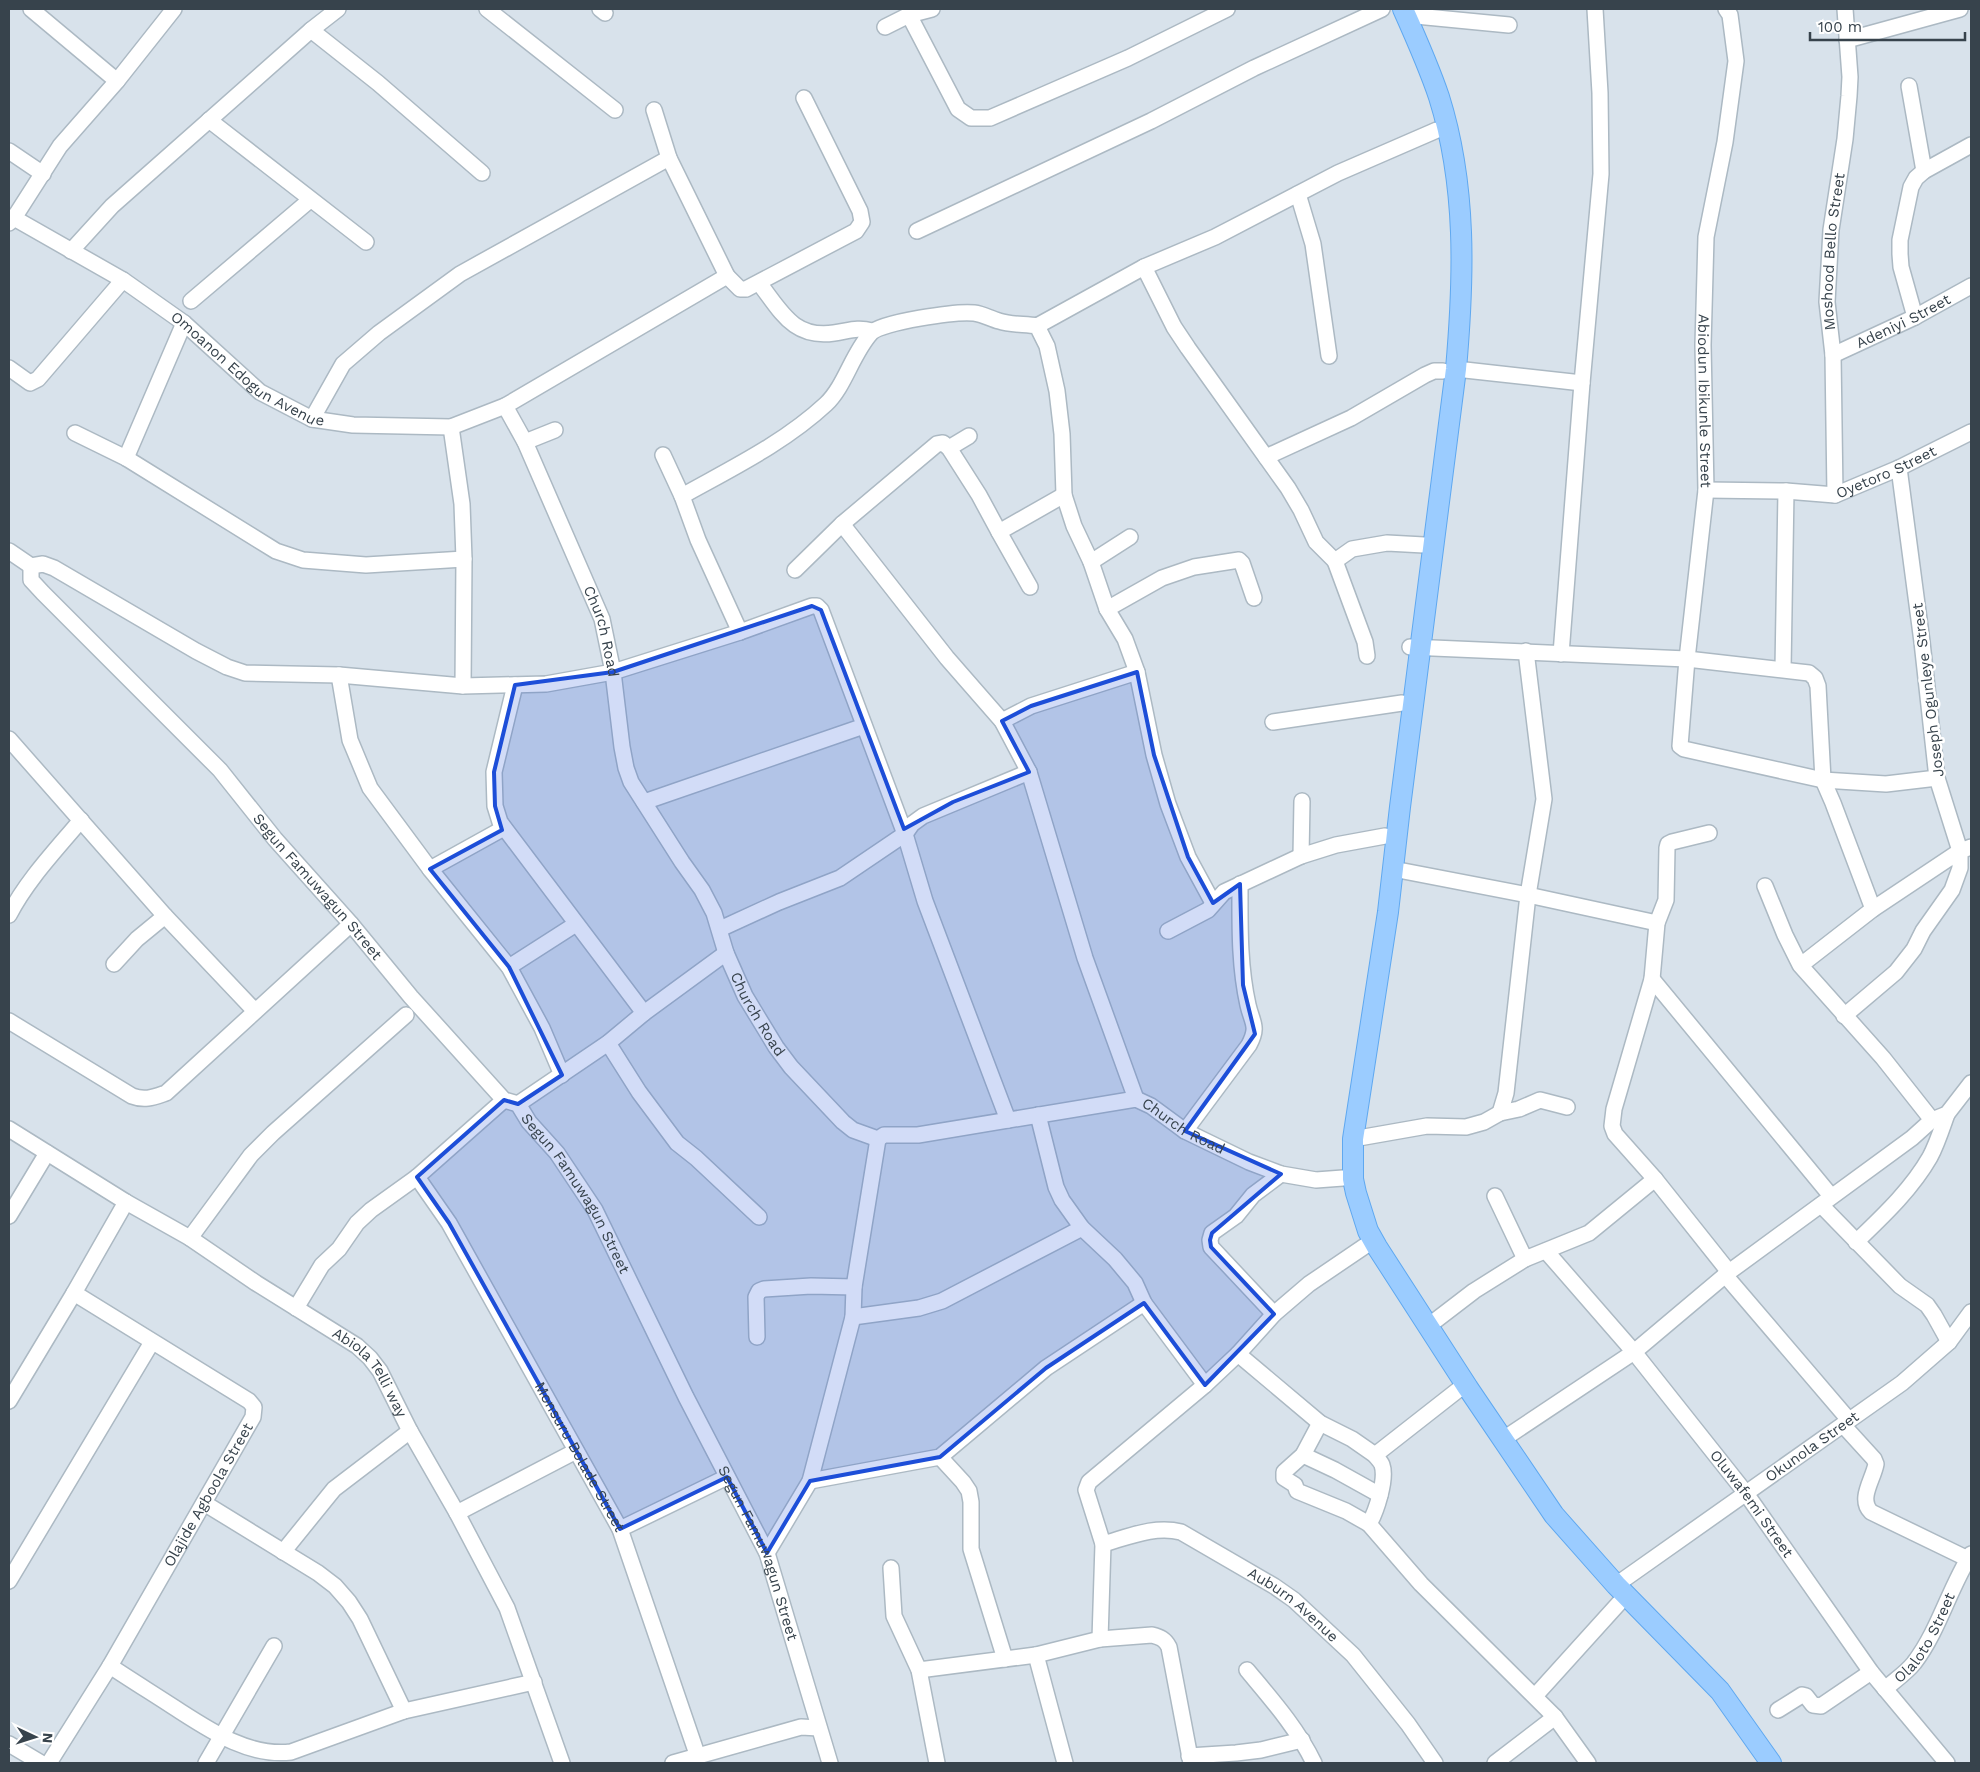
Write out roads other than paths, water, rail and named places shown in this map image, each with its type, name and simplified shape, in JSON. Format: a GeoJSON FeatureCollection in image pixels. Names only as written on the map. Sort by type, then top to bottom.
{"type":"FeatureCollection","features":[{"type":"Feature","properties":{"kind":"main road"},"geometry":{"type":"LineString","coordinates":[[1390,9],[1404,38],[1428,100],[1437,130],[1446,186],[1450,237],[1450,370],[1415,647],[1402,703],[1385,836],[1379,911],[1358,1071],[1353,1138],[1353,1179],[1368,1231],[1427,1327],[1554,1515],[1618,1594]]}},
{"type":"Feature","properties":{"kind":"main road"},"geometry":{"type":"LineString","coordinates":[[1405,13],[1439,97],[1450,142],[1456,176],[1462,257],[1462,304],[1450,370],[1424,545],[1388,912],[1344,1140],[1343,1178],[1365,1246],[1532,1501],[1567,1545],[1677,1655],[1718,1707],[1758,1763]]}},
{"type":"Feature","properties":{"kind":"main road"},"geometry":{"type":"LineString","coordinates":[[1677,1655],[1720,1691],[1771,1763]]}},
{"type":"Feature","properties":{"kind":"street"},"geometry":{"type":"LineString","coordinates":[[31,9],[117,81]]}},
{"type":"Feature","properties":{"kind":"street"},"geometry":{"type":"LineString","coordinates":[[10,220],[43,174],[60,146],[117,81],[174,9]]}},
{"type":"Feature","properties":{"kind":"street"},"geometry":{"type":"LineString","coordinates":[[71,251],[112,206],[311,30],[338,9]]}},
{"type":"Feature","properties":{"kind":"street"},"geometry":{"type":"LineString","coordinates":[[487,9],[615,110]]}},
{"type":"Feature","properties":{"kind":"street"},"geometry":{"type":"LineString","coordinates":[[885,27],[909,15],[932,9]]}},
{"type":"Feature","properties":{"kind":"street"},"geometry":{"type":"LineString","coordinates":[[909,15],[958,109],[972,118],[990,118],[1128,58],[1227,9]]}},
{"type":"Feature","properties":{"kind":"street"},"geometry":{"type":"LineString","coordinates":[[917,231],[1151,121],[1254,68],[1382,9]]}},
{"type":"Feature","properties":{"kind":"street"},"geometry":{"type":"LineString","coordinates":[[1561,654],[1582,383],[1601,174],[1600,85],[1595,9]]}},
{"type":"Feature","properties":{"kind":"street","name":"Abiodun Ibikunle Street"},"geometry":{"type":"LineString","coordinates":[[1726,9],[1730,15],[1736,61],[1725,142],[1706,237],[1703,345],[1706,490],[1679,741],[1684,749],[1822,780]]}},
{"type":"Feature","properties":{"kind":"street","name":"Moshood Bello Street"},"geometry":{"type":"LineString","coordinates":[[1836,495],[1833,355],[1827,302],[1831,230],[1845,138],[1849,96],[1850,77],[1845,9]]}},
{"type":"Feature","properties":{"kind":"street"},"geometry":{"type":"LineString","coordinates":[[1847,40],[1960,9]]}},
{"type":"Feature","properties":{"kind":"street"},"geometry":{"type":"LineString","coordinates":[[1405,13],[1416,16],[1509,25]]}},
{"type":"Feature","properties":{"kind":"street"},"geometry":{"type":"LineString","coordinates":[[311,30],[378,83],[482,173]]}},
{"type":"Feature","properties":{"kind":"street"},"geometry":{"type":"LineString","coordinates":[[1909,86],[1924,171]]}},
{"type":"Feature","properties":{"kind":"street"},"geometry":{"type":"LineString","coordinates":[[654,110],[669,158],[727,276],[740,289],[746,289],[856,231],[862,222],[860,211],[804,98]]}},
{"type":"Feature","properties":{"kind":"street"},"geometry":{"type":"LineString","coordinates":[[209,120],[366,242]]}},
{"type":"Feature","properties":{"kind":"street"},"geometry":{"type":"LineString","coordinates":[[759,283],[795,327],[820,335],[861,328],[872,331],[916,318],[974,313],[1001,322],[1037,326],[1144,267],[1215,237],[1338,172],[1437,130]]}},
{"type":"Feature","properties":{"kind":"street"},"geometry":{"type":"LineString","coordinates":[[1915,317],[1901,267],[1900,240],[1911,187],[1916,178],[1924,171],[1971,145]]}},
{"type":"Feature","properties":{"kind":"street"},"geometry":{"type":"LineString","coordinates":[[9,151],[43,174]]}},
{"type":"Feature","properties":{"kind":"street"},"geometry":{"type":"LineString","coordinates":[[312,419],[343,364],[379,333],[460,274],[669,158]]}},
{"type":"Feature","properties":{"kind":"street"},"geometry":{"type":"LineString","coordinates":[[1298,194],[1313,244],[1329,356]]}},
{"type":"Feature","properties":{"kind":"street"},"geometry":{"type":"LineString","coordinates":[[191,301],[310,200]]}},
{"type":"Feature","properties":{"kind":"street","name":"Omoanon Edogun Avenue"},"geometry":{"type":"LineString","coordinates":[[10,220],[123,280],[184,323],[260,392],[312,419],[353,425],[451,427],[505,406],[584,358],[727,276]]}},
{"type":"Feature","properties":{"kind":"street"},"geometry":{"type":"LineString","coordinates":[[1144,267],[1174,328],[1266,457],[1301,510],[1316,542],[1335,561],[1365,642],[1368,656]]}},
{"type":"Feature","properties":{"kind":"street"},"geometry":{"type":"LineString","coordinates":[[9,368],[30,383],[38,380],[123,280]]}},
{"type":"Feature","properties":{"kind":"street","name":"Adeniyi Street"},"geometry":{"type":"LineString","coordinates":[[1833,355],[1915,317],[1971,286]]}},
{"type":"Feature","properties":{"kind":"street"},"geometry":{"type":"LineString","coordinates":[[126,458],[184,323]]}},
{"type":"Feature","properties":{"kind":"street"},"geometry":{"type":"LineString","coordinates":[[1037,326],[1047,346],[1057,391],[1062,434],[1064,495],[1074,526],[1091,562],[1107,609],[1125,639],[1137,672],[1154,754],[1168,804],[1188,858],[1213,903]]}},
{"type":"Feature","properties":{"kind":"street"},"geometry":{"type":"LineString","coordinates":[[682,496],[767,450],[818,411],[828,402],[839,386],[855,355],[872,331]]}},
{"type":"Feature","properties":{"kind":"street"},"geometry":{"type":"LineString","coordinates":[[1266,457],[1351,418],[1434,371],[1450,370],[1582,383]]}},
{"type":"Feature","properties":{"kind":"street","name":"Church Road"},"geometry":{"type":"LineString","coordinates":[[505,406],[525,442],[602,619],[613,672],[626,768],[631,782],[702,890],[714,913],[726,953],[751,1006],[776,1047],[791,1067],[853,1130],[878,1139],[884,1135],[918,1135],[1136,1099],[1151,1106],[1185,1131],[1248,1162],[1281,1174],[1316,1180],[1343,1178]]}},
{"type":"Feature","properties":{"kind":"street"},"geometry":{"type":"LineString","coordinates":[[451,427],[462,504],[464,559],[463,686]]}},
{"type":"Feature","properties":{"kind":"street"},"geometry":{"type":"LineString","coordinates":[[525,442],[554,430]]}},
{"type":"Feature","properties":{"kind":"street","name":"Oyetoro Street"},"geometry":{"type":"LineString","coordinates":[[1706,490],[1836,495],[1900,468],[1971,432]]}},
{"type":"Feature","properties":{"kind":"street"},"geometry":{"type":"LineString","coordinates":[[75,433],[126,458],[276,551],[303,560],[366,565],[464,559]]}},
{"type":"Feature","properties":{"kind":"street"},"geometry":{"type":"LineString","coordinates":[[949,448],[970,436]]}},
{"type":"Feature","properties":{"kind":"street"},"geometry":{"type":"LineString","coordinates":[[795,570],[842,524],[937,444],[943,443],[949,448],[979,495],[1030,587]]}},
{"type":"Feature","properties":{"kind":"street"},"geometry":{"type":"LineString","coordinates":[[663,454],[682,496],[698,540],[740,632]]}},
{"type":"Feature","properties":{"kind":"street","name":"Joseph Ogunleye Street"},"geometry":{"type":"LineString","coordinates":[[1844,1016],[1896,972],[1914,949],[1923,931],[1952,890],[1966,849],[1937,778],[1900,468]]}},
{"type":"Feature","properties":{"kind":"street"},"geometry":{"type":"LineString","coordinates":[[1783,669],[1786,492]]}},
{"type":"Feature","properties":{"kind":"street"},"geometry":{"type":"LineString","coordinates":[[998,532],[1064,495]]}},
{"type":"Feature","properties":{"kind":"street"},"geometry":{"type":"LineString","coordinates":[[842,524],[946,658],[1002,721],[1030,772],[1086,958],[1136,1099]]}},
{"type":"Feature","properties":{"kind":"street"},"geometry":{"type":"LineString","coordinates":[[1091,562],[1130,537]]}},
{"type":"Feature","properties":{"kind":"street"},"geometry":{"type":"LineString","coordinates":[[1335,561],[1352,550],[1387,543],[1424,545]]}},
{"type":"Feature","properties":{"kind":"street"},"geometry":{"type":"LineString","coordinates":[[9,551],[31,566],[43,564],[54,568],[196,651],[227,667],[245,673],[339,675],[463,686],[546,684],[613,672],[740,632],[812,606],[817,606],[821,610],[905,834],[926,901],[1008,1120]]}},
{"type":"Feature","properties":{"kind":"street"},"geometry":{"type":"LineString","coordinates":[[1107,609],[1162,578],[1194,567],[1239,560],[1242,563],[1254,598]]}},
{"type":"Feature","properties":{"kind":"street","name":"Segun Famuwagun Street"},"geometry":{"type":"LineString","coordinates":[[31,566],[31,580],[42,593],[220,770],[276,839],[351,924],[411,997],[557,1153],[595,1210],[686,1397],[767,1553],[830,1763]]}},
{"type":"Feature","properties":{"kind":"street"},"geometry":{"type":"LineString","coordinates":[[1415,647],[1687,659],[1809,673],[1815,678],[1818,686],[1822,780],[1833,803],[1873,909]]}},
{"type":"Feature","properties":{"kind":"street"},"geometry":{"type":"LineString","coordinates":[[1500,1113],[1506,1093],[1528,895],[1544,799],[1526,652]]}},
{"type":"Feature","properties":{"kind":"street"},"geometry":{"type":"LineString","coordinates":[[1002,721],[1031,706],[1137,672]]}},
{"type":"Feature","properties":{"kind":"street"},"geometry":{"type":"LineString","coordinates":[[339,675],[350,740],[370,788],[430,869],[509,967],[542,1028],[562,1075]]}},
{"type":"Feature","properties":{"kind":"street"},"geometry":{"type":"LineString","coordinates":[[515,685],[494,772],[495,806],[500,822],[644,1013]]}},
{"type":"Feature","properties":{"kind":"street"},"geometry":{"type":"LineString","coordinates":[[1273,722],[1402,703]]}},
{"type":"Feature","properties":{"kind":"street"},"geometry":{"type":"LineString","coordinates":[[644,802],[864,726]]}},
{"type":"Feature","properties":{"kind":"street"},"geometry":{"type":"LineString","coordinates":[[9,739],[165,916],[255,1011]]}},
{"type":"Feature","properties":{"kind":"street"},"geometry":{"type":"LineString","coordinates":[[720,929],[779,902],[840,878],[905,834],[912,824],[923,816],[1030,772]]}},
{"type":"Feature","properties":{"kind":"street"},"geometry":{"type":"LineString","coordinates":[[1822,780],[1886,784],[1937,778]]}},
{"type":"Feature","properties":{"kind":"street"},"geometry":{"type":"LineString","coordinates":[[1301,856],[1302,801]]}},
{"type":"Feature","properties":{"kind":"street"},"geometry":{"type":"LineString","coordinates":[[11,906],[81,820]]}},
{"type":"Feature","properties":{"kind":"street"},"geometry":{"type":"LineString","coordinates":[[430,869],[504,828]]}},
{"type":"Feature","properties":{"kind":"street"},"geometry":{"type":"LineString","coordinates":[[1710,833],[1668,844],[1665,870],[1667,883],[1666,900],[1657,923],[1652,979],[1614,1109],[1612,1126],[1616,1134],[1655,1179],[1727,1274],[1874,1460],[1876,1464],[1864,1500],[1866,1507],[1871,1512],[1970,1557]]}},
{"type":"Feature","properties":{"kind":"street"},"geometry":{"type":"LineString","coordinates":[[1168,931],[1208,910],[1224,892],[1301,856],[1336,845],[1385,836]]}},
{"type":"Feature","properties":{"kind":"street"},"geometry":{"type":"LineString","coordinates":[[1801,965],[1873,909],[1966,849]]}},
{"type":"Feature","properties":{"kind":"street"},"geometry":{"type":"LineString","coordinates":[[1393,870],[1528,895],[1657,923]]}},
{"type":"Feature","properties":{"kind":"street"},"geometry":{"type":"LineString","coordinates":[[1185,1131],[1249,1045],[1255,1034],[1255,1024],[1248,1009],[1243,985],[1240,884]]}},
{"type":"Feature","properties":{"kind":"street"},"geometry":{"type":"LineString","coordinates":[[1765,886],[1785,935],[1801,965],[1883,1058],[1932,1120]]}},
{"type":"Feature","properties":{"kind":"street"},"geometry":{"type":"LineString","coordinates":[[114,964],[137,939],[165,916]]}},
{"type":"Feature","properties":{"kind":"street"},"geometry":{"type":"LineString","coordinates":[[9,1021],[132,1096],[142,1100],[166,1093],[351,924]]}},
{"type":"Feature","properties":{"kind":"street"},"geometry":{"type":"LineString","coordinates":[[509,967],[576,924]]}},
{"type":"Feature","properties":{"kind":"street"},"geometry":{"type":"LineString","coordinates":[[296,1308],[322,1265],[339,1249],[356,1223],[371,1210],[511,1102],[562,1075],[608,1043],[644,1013],[726,953]]}},
{"type":"Feature","properties":{"kind":"street"},"geometry":{"type":"LineString","coordinates":[[1652,979],[1856,1242],[1900,1286],[1927,1305],[1949,1342]]}},
{"type":"Feature","properties":{"kind":"street"},"geometry":{"type":"LineString","coordinates":[[190,1238],[251,1155],[272,1133],[406,1016]]}},
{"type":"Feature","properties":{"kind":"street"},"geometry":{"type":"LineString","coordinates":[[608,1043],[638,1092],[677,1143],[696,1158],[759,1218]]}},
{"type":"Feature","properties":{"kind":"street"},"geometry":{"type":"LineString","coordinates":[[1856,1242],[1900,1198],[1923,1168],[1931,1156],[1947,1114],[1971,1083]]}},
{"type":"Feature","properties":{"kind":"street"},"geometry":{"type":"LineString","coordinates":[[1353,1138],[1427,1126],[1466,1127],[1484,1122],[1500,1113],[1520,1109],[1540,1100],[1567,1107]]}},
{"type":"Feature","properties":{"kind":"street"},"geometry":{"type":"LineString","coordinates":[[1502,1440],[1634,1352],[1727,1274],[1912,1138],[1932,1120],[1947,1114]]}},
{"type":"Feature","properties":{"kind":"street"},"geometry":{"type":"LineString","coordinates":[[1038,1115],[1056,1187],[1062,1200],[1082,1228],[1115,1259],[1135,1283],[1144,1303],[1204,1385]]}},
{"type":"Feature","properties":{"kind":"street","name":"Abiola Telli way"},"geometry":{"type":"LineString","coordinates":[[9,1129],[126,1202],[190,1238],[357,1346],[370,1358],[380,1371],[410,1431],[457,1513],[507,1608],[562,1763]]}},
{"type":"Feature","properties":{"kind":"street"},"geometry":{"type":"LineString","coordinates":[[767,1553],[810,1481],[853,1317],[854,1287],[878,1139]]}},
{"type":"Feature","properties":{"kind":"street"},"geometry":{"type":"LineString","coordinates":[[9,1216],[47,1154]]}},
{"type":"Feature","properties":{"kind":"street"},"geometry":{"type":"LineString","coordinates":[[1274,1314],[1211,1247],[1210,1240],[1212,1233],[1236,1216],[1254,1195],[1281,1174]]}},
{"type":"Feature","properties":{"kind":"street","name":"Monsuru Bolade Street"},"geometry":{"type":"LineString","coordinates":[[416,1177],[449,1223],[620,1529],[698,1757]]}},
{"type":"Feature","properties":{"kind":"street"},"geometry":{"type":"LineString","coordinates":[[1427,1327],[1474,1292],[1525,1259],[1589,1233],[1655,1179]]}},
{"type":"Feature","properties":{"kind":"street"},"geometry":{"type":"LineString","coordinates":[[1496,1196],[1525,1259]]}},
{"type":"Feature","properties":{"kind":"street"},"geometry":{"type":"LineString","coordinates":[[9,1400],[74,1293],[126,1202]]}},
{"type":"Feature","properties":{"kind":"street"},"geometry":{"type":"LineString","coordinates":[[853,1317],[919,1308],[942,1301],[1082,1228]]}},
{"type":"Feature","properties":{"kind":"street"},"geometry":{"type":"LineString","coordinates":[[1100,1639],[1103,1544],[1086,1490],[1088,1482],[1204,1385],[1238,1354],[1274,1314],[1309,1284],[1365,1246]]}},
{"type":"Feature","properties":{"kind":"street","name":"Oluwafemi Street"},"geometry":{"type":"LineString","coordinates":[[1546,1252],[1634,1352],[1745,1492],[1871,1672],[1947,1763]]}},
{"type":"Feature","properties":{"kind":"street"},"geometry":{"type":"LineString","coordinates":[[757,1337],[756,1297],[759,1291],[764,1289],[811,1286],[854,1287]]}},
{"type":"Feature","properties":{"kind":"street","name":"Olajide Agboola Street"},"geometry":{"type":"LineString","coordinates":[[49,1763],[110,1666],[204,1503],[253,1417],[254,1407],[249,1401],[74,1293]]}},
{"type":"Feature","properties":{"kind":"street"},"geometry":{"type":"LineString","coordinates":[[810,1481],[940,1457],[1046,1368],[1144,1303]]}},
{"type":"Feature","properties":{"kind":"street","name":"Okunola Street"},"geometry":{"type":"LineString","coordinates":[[1536,1696],[1618,1594],[1745,1492],[1902,1383],[1949,1342],[1971,1312]]}},
{"type":"Feature","properties":{"kind":"street"},"geometry":{"type":"LineString","coordinates":[[9,1581],[152,1342]]}},
{"type":"Feature","properties":{"kind":"street"},"geometry":{"type":"LineString","coordinates":[[1238,1354],[1320,1423],[1352,1439],[1375,1455],[1382,1465],[1383,1474],[1380,1495],[1369,1524]]}},
{"type":"Feature","properties":{"kind":"street"},"geometry":{"type":"LineString","coordinates":[[1375,1455],[1458,1390]]}},
{"type":"Feature","properties":{"kind":"street"},"geometry":{"type":"LineString","coordinates":[[1320,1423],[1303,1456],[1284,1472],[1284,1478],[1296,1485],[1297,1491],[1346,1511],[1369,1524],[1421,1584],[1536,1696],[1555,1717],[1588,1763]]}},
{"type":"Feature","properties":{"kind":"street"},"geometry":{"type":"LineString","coordinates":[[283,1552],[334,1488],[410,1431]]}},
{"type":"Feature","properties":{"kind":"street"},"geometry":{"type":"LineString","coordinates":[[457,1513],[576,1451]]}},
{"type":"Feature","properties":{"kind":"street"},"geometry":{"type":"LineString","coordinates":[[1303,1456],[1335,1470],[1380,1495]]}},
{"type":"Feature","properties":{"kind":"street"},"geometry":{"type":"LineString","coordinates":[[940,1457],[969,1491],[971,1502],[971,1549],[1005,1659]]}},
{"type":"Feature","properties":{"kind":"street"},"geometry":{"type":"LineString","coordinates":[[620,1529],[727,1477]]}},
{"type":"Feature","properties":{"kind":"street"},"geometry":{"type":"LineString","coordinates":[[204,1503],[329,1582],[349,1602],[360,1619],[404,1712]]}},
{"type":"Feature","properties":{"kind":"street","name":"Auburn Avenue"},"geometry":{"type":"LineString","coordinates":[[1103,1544],[1157,1529],[1169,1528],[1181,1532],[1274,1586],[1294,1600],[1352,1655],[1408,1724],[1435,1763]]}},
{"type":"Feature","properties":{"kind":"street","name":"Olaloto Street"},"geometry":{"type":"LineString","coordinates":[[1884,1689],[1913,1665],[1936,1627],[1955,1581],[1970,1557]]}},
{"type":"Feature","properties":{"kind":"street"},"geometry":{"type":"LineString","coordinates":[[891,1568],[894,1616],[919,1670],[937,1763]]}},
{"type":"Feature","properties":{"kind":"street"},"geometry":{"type":"LineString","coordinates":[[919,1670],[1036,1655],[1100,1639],[1152,1635],[1166,1641],[1169,1647],[1190,1759],[1245,1752],[1302,1740]]}},
{"type":"Feature","properties":{"kind":"street"},"geometry":{"type":"LineString","coordinates":[[206,1763],[274,1646]]}},
{"type":"Feature","properties":{"kind":"street"},"geometry":{"type":"LineString","coordinates":[[1036,1655],[1065,1763]]}},
{"type":"Feature","properties":{"kind":"street"},"geometry":{"type":"LineString","coordinates":[[110,1666],[220,1737],[265,1752],[277,1753],[291,1752],[404,1712],[534,1682]]}},
{"type":"Feature","properties":{"kind":"street"},"geometry":{"type":"LineString","coordinates":[[1247,1670],[1282,1712],[1302,1740],[1314,1763]]}},
{"type":"Feature","properties":{"kind":"street"},"geometry":{"type":"LineString","coordinates":[[1778,1710],[1802,1695],[1806,1696],[1813,1705],[1821,1706],[1871,1672]]}},
{"type":"Feature","properties":{"kind":"street"},"geometry":{"type":"LineString","coordinates":[[1495,1763],[1555,1717]]}},
{"type":"Feature","properties":{"kind":"street"},"geometry":{"type":"LineString","coordinates":[[673,1763],[801,1727],[819,1728]]}},
{"type":"Feature","properties":{"kind":"street"},"geometry":{"type":"LineString","coordinates":[[9,1744],[41,1763]]}}]}
